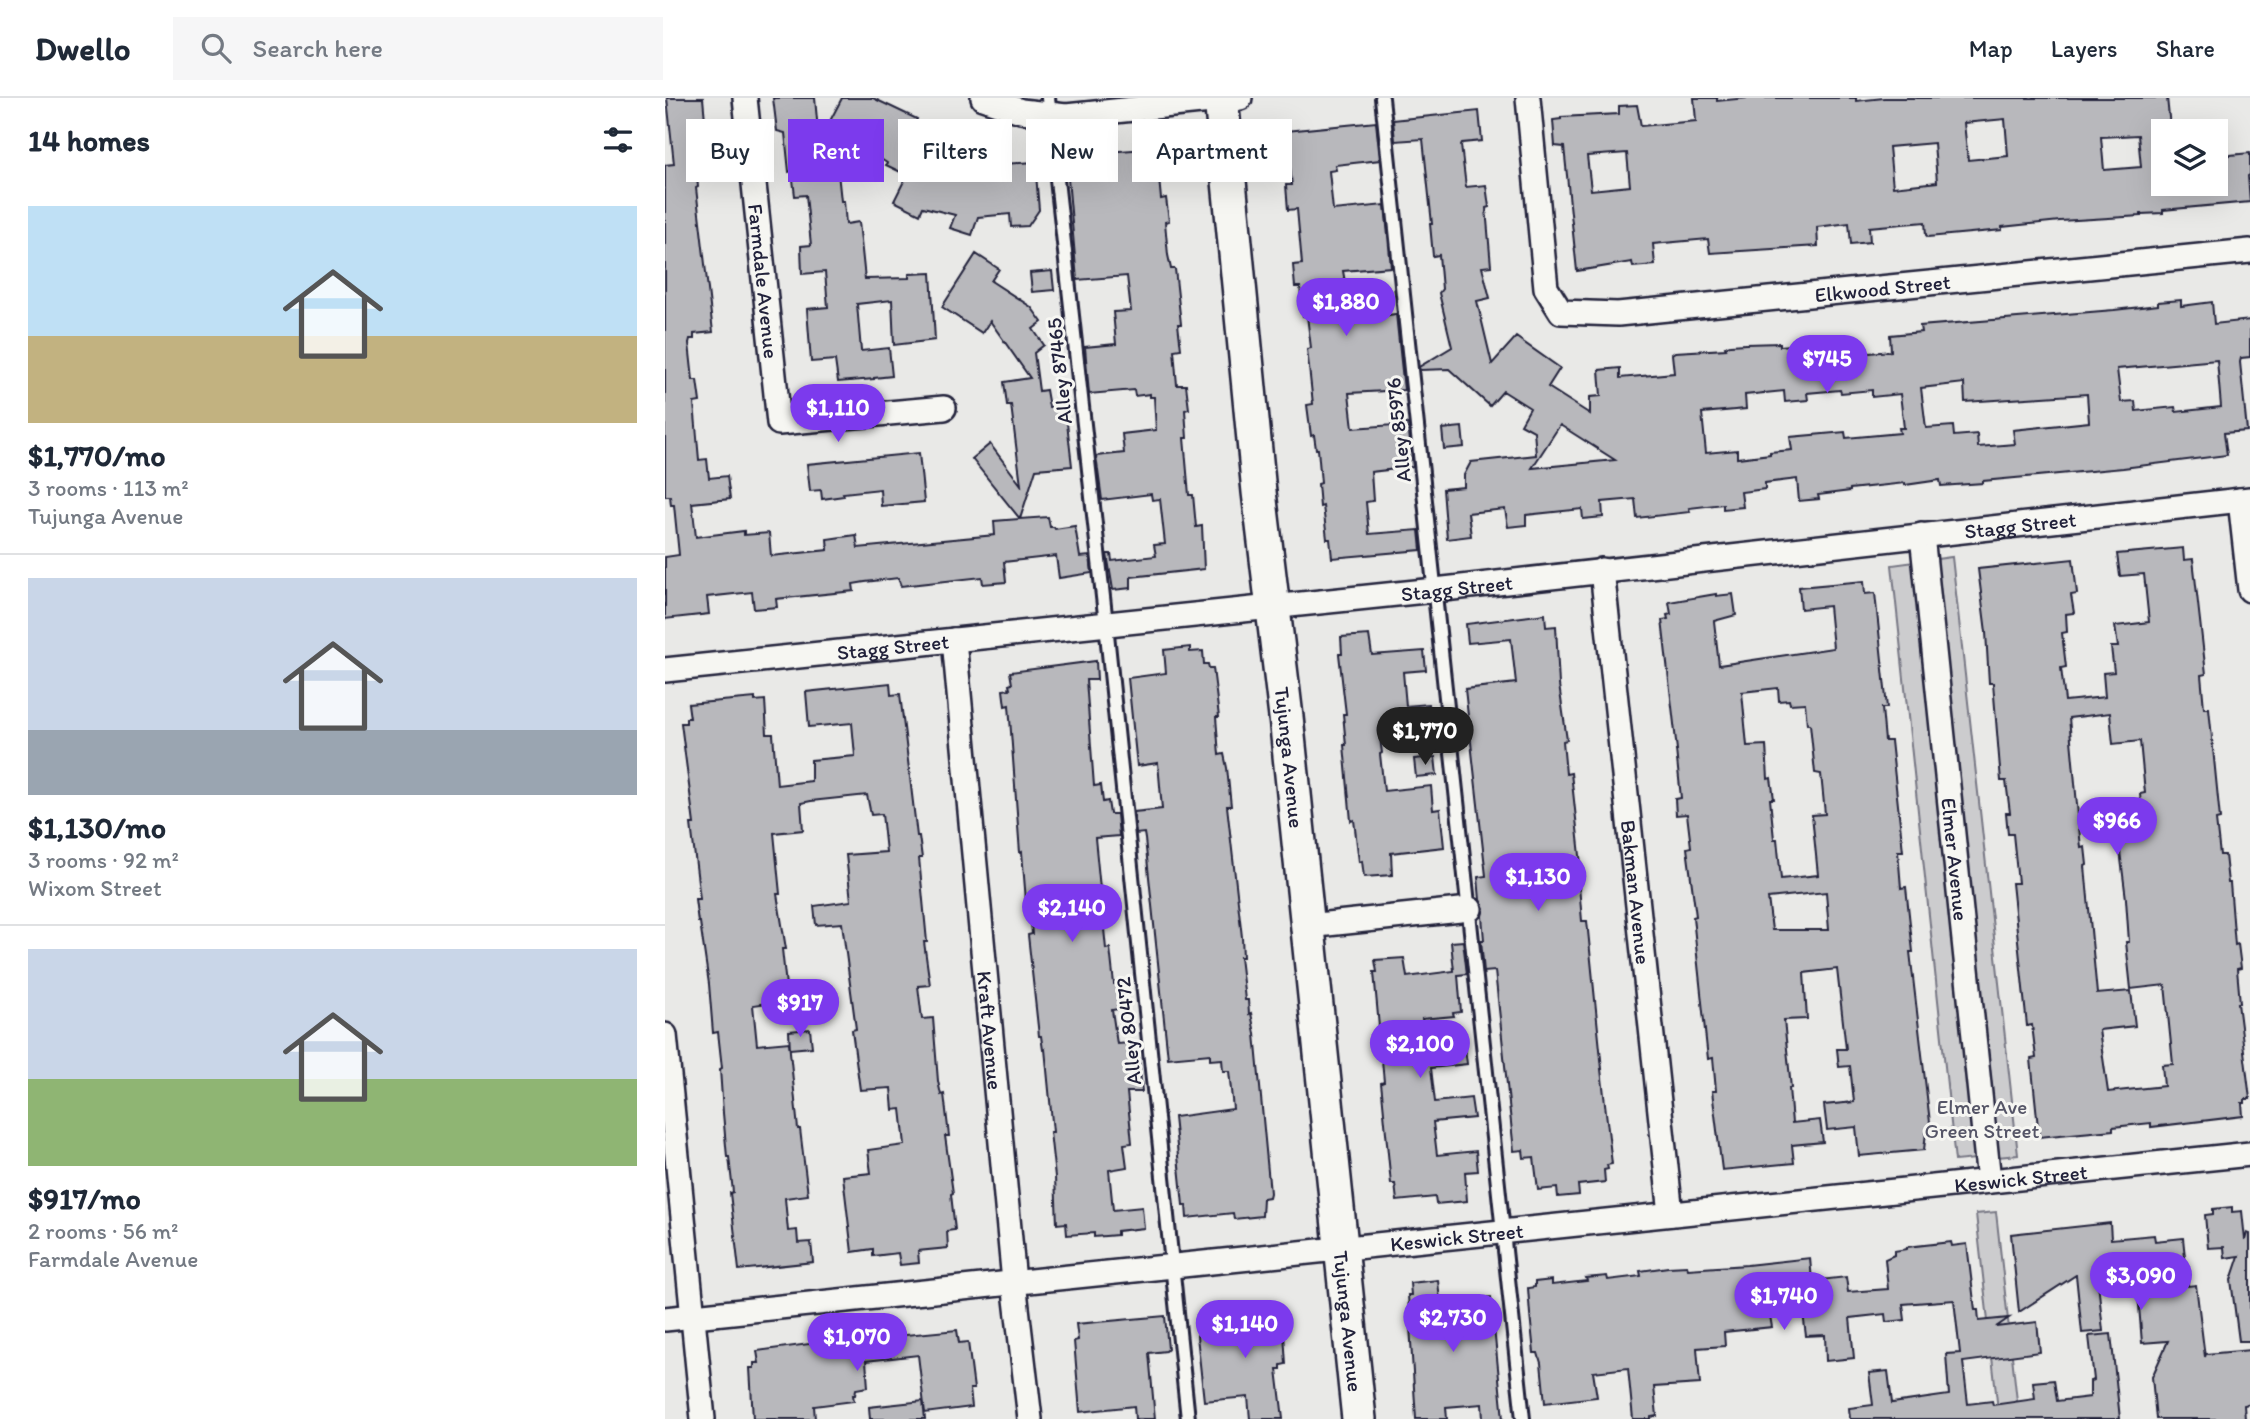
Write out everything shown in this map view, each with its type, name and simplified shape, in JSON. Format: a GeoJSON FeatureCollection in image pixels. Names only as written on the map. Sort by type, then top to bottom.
{"type":"FeatureCollection","features":[{"type":"Feature","properties":{"kind":"street","name":"Farmdale Avenue"},"geometry":{"type":"LineString","coordinates":[[745,98],[779,423],[944,408]]}},
{"type":"Feature","properties":{"kind":"street"},"geometry":{"type":"LineString","coordinates":[[983,98],[1021,111],[1049,106],[1066,116],[1228,99]]}},
{"type":"Feature","properties":{"kind":"street","name":"Elkwood Street"},"geometry":{"type":"LineString","coordinates":[[1528,98],[1546,288],[1561,312],[1618,314],[2250,251]]}},
{"type":"Feature","properties":{"kind":"street","name":"Tujunga Avenue"},"geometry":{"type":"LineString","coordinates":[[1228,99],[1272,606],[1359,1419]]}},
{"type":"Feature","properties":{"kind":"street"},"geometry":{"type":"LineString","coordinates":[[2245,500],[2250,590]]}},
{"type":"Feature","properties":{"kind":"street","name":"Stagg Street"},"geometry":{"type":"LineString","coordinates":[[665,670],[1434,590],[2245,500]]}},
{"type":"Feature","properties":{"kind":"street","name":"Elmer Avenue"},"geometry":{"type":"LineString","coordinates":[[1922,536],[1989,1181]]}},
{"type":"Feature","properties":{"kind":"street","name":"Bakman Avenue"},"geometry":{"type":"LineString","coordinates":[[1602,570],[1671,1214]]}},
{"type":"Feature","properties":{"kind":"street","name":"Kraft Avenue"},"geometry":{"type":"LineString","coordinates":[[954,640],[1014,1282],[1030,1419]]}},
{"type":"Feature","properties":{"kind":"street"},"geometry":{"type":"LineString","coordinates":[[1308,926],[1470,909]]}},
{"type":"Feature","properties":{"kind":"street"},"geometry":{"type":"LineString","coordinates":[[665,1035],[703,1419]]}},
{"type":"Feature","properties":{"kind":"street","name":"Keswick Street"},"geometry":{"type":"LineString","coordinates":[[665,1319],[2250,1154]]}},
{"type":"Feature","properties":{"kind":"lane","name":"Alley 85976"},"geometry":{"type":"LineString","coordinates":[[1382,98],[1523,1419]]}},
{"type":"Feature","properties":{"kind":"lane","name":"Alley 87465"},"geometry":{"type":"LineString","coordinates":[[1049,106],[1106,624]]}},
{"type":"Feature","properties":{"kind":"lane","name":"Alley 80472"},"geometry":{"type":"LineString","coordinates":[[1106,624],[1188,1419]]}},
{"type":"Feature","properties":{"kind":"green space","name":"Elmer Ave Green Street"},"geometry":{"type":"Polygon","coordinates":[[[1952,557],[2018,1155],[1955,1161],[1892,565],[1952,557]]]}},
{"type":"Feature","properties":{"kind":"green space"},"geometry":{"type":"Polygon","coordinates":[[[1996,1212],[2019,1419],[1999,1419],[1976,1214],[1996,1212]]]}},
{"type":"Feature","properties":{"kind":"building"},"geometry":{"type":"Polygon","coordinates":[[[667,98],[703,98],[705,119],[686,119],[686,182],[697,182],[713,332],[694,334],[694,339],[690,339],[689,343],[693,380],[697,380],[700,402],[694,403],[699,460],[707,459],[709,478],[727,476],[730,499],[692,503],[696,537],[744,531],[744,535],[769,533],[771,556],[828,550],[827,539],[856,535],[858,548],[995,535],[994,521],[1048,517],[1050,527],[1055,529],[1075,526],[1080,557],[1090,556],[1092,573],[1059,578],[1056,556],[1004,562],[1006,582],[983,584],[982,577],[901,586],[898,578],[853,584],[854,591],[776,599],[777,607],[754,609],[752,592],[707,597],[709,614],[665,619],[665,557],[679,555],[674,505],[671,505],[670,496],[665,496],[665,165],[674,164],[667,98]]]}},
{"type":"Feature","properties":{"kind":"building"},"geometry":{"type":"Polygon","coordinates":[[[773,98],[815,98],[817,119],[788,119],[788,162],[785,133],[777,131],[773,98]]]}},
{"type":"Feature","properties":{"kind":"building"},"geometry":{"type":"Polygon","coordinates":[[[842,98],[873,98],[917,119],[898,119],[898,171],[886,165],[884,161],[884,119],[831,119],[842,98]]]}},
{"type":"Feature","properties":{"kind":"building"},"geometry":{"type":"Polygon","coordinates":[[[1694,98],[1717,98],[1717,101],[1747,98],[1856,98],[1856,101],[1884,98],[2167,98],[2169,119],[2151,119],[2151,196],[2228,196],[2228,155],[2250,153],[2250,202],[2163,210],[2163,213],[2141,216],[2060,221],[1928,237],[1925,222],[1869,227],[1870,242],[1851,244],[1849,223],[1817,227],[1818,246],[1710,253],[1708,239],[1653,244],[1655,265],[1633,267],[1632,262],[1577,271],[1564,147],[1555,146],[1553,120],[1561,117],[1619,114],[1619,106],[1637,105],[1641,126],[1696,121],[1694,98]],[[2005,119],[1964,123],[1968,160],[2008,156],[2005,119]],[[2138,135],[2101,137],[2104,170],[2141,167],[2138,135]],[[1934,143],[1889,147],[1893,187],[1937,182],[1934,143]],[[1627,153],[1587,156],[1591,190],[1630,186],[1627,153]]]}},
{"type":"Feature","properties":{"kind":"building"},"geometry":{"type":"Polygon","coordinates":[[[1479,111],[1482,141],[1461,145],[1466,187],[1486,185],[1491,266],[1482,267],[1490,298],[1477,301],[1492,364],[1516,337],[1560,368],[1548,387],[1590,414],[1590,397],[1601,396],[1599,370],[1620,368],[1620,378],[1674,373],[1672,354],[1675,352],[1726,349],[1725,347],[1730,345],[1780,343],[1780,346],[1836,341],[1846,342],[1847,355],[1891,351],[1890,335],[1921,332],[1920,326],[2114,310],[2181,300],[2181,306],[2212,302],[2214,324],[2250,320],[2250,357],[2241,358],[2240,362],[2247,431],[2224,433],[2227,455],[1983,483],[1941,486],[1940,480],[1905,483],[1850,489],[1818,495],[1819,499],[1799,501],[1797,479],[1765,483],[1765,489],[1741,492],[1743,507],[1723,509],[1723,504],[1689,508],[1690,512],[1637,518],[1635,499],[1602,502],[1603,517],[1583,519],[1582,509],[1526,515],[1526,525],[1508,527],[1505,509],[1468,513],[1471,536],[1447,539],[1443,489],[1464,487],[1464,475],[1471,462],[1536,455],[1534,431],[1521,424],[1530,408],[1503,391],[1490,406],[1449,369],[1420,370],[1419,367],[1452,347],[1439,293],[1442,289],[1439,255],[1433,256],[1423,139],[1395,141],[1393,120],[1479,111]],[[2217,360],[2117,369],[2121,402],[2135,401],[2136,411],[2175,407],[2176,412],[2221,407],[2217,360]],[[1964,383],[1921,388],[1926,428],[1953,426],[1954,436],[1977,434],[1978,447],[2015,444],[2013,430],[2089,422],[2087,394],[1965,402],[1964,383]],[[1872,390],[1807,393],[1808,400],[1785,402],[1784,391],[1745,395],[1746,409],[1702,413],[1706,453],[1737,450],[1737,458],[1770,454],[1792,450],[1790,437],[1845,432],[1846,438],[1900,433],[1899,428],[1904,428],[1900,394],[1872,397],[1872,390]],[[1560,425],[1532,468],[1615,460],[1560,425]]]}},
{"type":"Feature","properties":{"kind":"building"},"geometry":{"type":"Polygon","coordinates":[[[1376,122],[1380,160],[1335,165],[1336,170],[1329,171],[1333,210],[1385,205],[1391,267],[1343,271],[1345,282],[1340,282],[1344,321],[1396,314],[1404,390],[1349,393],[1353,428],[1408,424],[1413,467],[1371,472],[1373,501],[1366,502],[1369,534],[1419,530],[1421,550],[1332,558],[1323,506],[1320,507],[1318,449],[1314,435],[1311,436],[1307,405],[1313,404],[1307,349],[1311,348],[1307,316],[1303,316],[1300,287],[1295,287],[1293,265],[1302,264],[1297,209],[1288,210],[1286,185],[1292,185],[1292,130],[1376,122]]]}},
{"type":"Feature","properties":{"kind":"building"},"geometry":{"type":"Polygon","coordinates":[[[1132,150],[1132,182],[1159,182],[1161,199],[1166,198],[1169,221],[1165,222],[1168,255],[1171,269],[1175,269],[1181,324],[1178,324],[1181,349],[1174,350],[1177,385],[1186,385],[1189,409],[1185,410],[1187,438],[1184,438],[1189,495],[1193,495],[1196,527],[1202,526],[1204,569],[1131,577],[1131,588],[1113,590],[1107,554],[1111,554],[1112,561],[1156,556],[1154,545],[1165,544],[1160,499],[1152,500],[1151,494],[1102,500],[1096,456],[1124,453],[1122,434],[1156,430],[1154,397],[1150,397],[1150,394],[1135,396],[1134,390],[1089,394],[1085,347],[1116,344],[1113,312],[1131,311],[1127,276],[1077,280],[1068,182],[1118,182],[1118,151],[1132,150]]]}},
{"type":"Feature","properties":{"kind":"building"},"geometry":{"type":"Polygon","coordinates":[[[1012,163],[1026,163],[1026,182],[1037,182],[1039,210],[1028,226],[1011,227],[1010,214],[978,217],[972,235],[950,228],[955,215],[923,207],[920,214],[894,201],[904,182],[1012,182],[1012,163]]]}},
{"type":"Feature","properties":{"kind":"building"},"geometry":{"type":"Polygon","coordinates":[[[793,182],[839,182],[846,224],[859,222],[865,279],[909,278],[909,274],[931,273],[935,340],[894,345],[892,300],[857,304],[861,351],[889,348],[892,376],[838,382],[835,360],[811,362],[807,309],[828,307],[825,272],[802,274],[801,246],[811,245],[806,195],[795,196],[793,182]]]}},
{"type":"Feature","properties":{"kind":"building"},"geometry":{"type":"Polygon","coordinates":[[[976,254],[999,269],[991,281],[1031,307],[1042,322],[1033,329],[1044,345],[1034,353],[1039,391],[1046,390],[1049,407],[1065,406],[1072,466],[1036,469],[1020,519],[972,459],[990,444],[1021,485],[1011,405],[1007,405],[1004,382],[1030,378],[990,321],[982,333],[942,307],[976,254]]]}},
{"type":"Feature","properties":{"kind":"building"},"geometry":{"type":"Polygon","coordinates":[[[1052,271],[1054,290],[1032,292],[1030,273],[1052,271]]]}},
{"type":"Feature","properties":{"kind":"building"},"geometry":{"type":"Polygon","coordinates":[[[1462,427],[1464,447],[1444,449],[1442,429],[1462,427]]]}},
{"type":"Feature","properties":{"kind":"building"},"geometry":{"type":"Polygon","coordinates":[[[919,453],[924,502],[881,506],[880,489],[843,493],[844,496],[822,499],[821,490],[810,491],[807,464],[919,453]]]}},
{"type":"Feature","properties":{"kind":"building"},"geometry":{"type":"Polygon","coordinates":[[[2183,548],[2184,560],[2193,559],[2206,674],[2201,675],[2204,708],[2209,708],[2220,819],[2216,820],[2220,855],[2225,855],[2235,945],[2238,944],[2241,968],[2237,969],[2238,1003],[2250,1099],[2245,1099],[2245,1103],[2242,1103],[2243,1116],[2151,1127],[2151,1123],[2113,1127],[2113,1130],[2039,1137],[2031,1059],[2036,1058],[2032,1025],[2027,1026],[2012,883],[2018,883],[2013,834],[2008,834],[2006,813],[2010,813],[2006,781],[2001,781],[1993,683],[1989,683],[1978,569],[2073,559],[2077,594],[2071,595],[2074,613],[2066,614],[2067,632],[2062,633],[2066,667],[2061,668],[2065,701],[2105,697],[2103,673],[2114,672],[2111,647],[2118,647],[2115,626],[2149,622],[2144,574],[2120,576],[2117,554],[2183,548]],[[2110,713],[2069,718],[2081,848],[2085,847],[2087,865],[2097,994],[2131,991],[2135,1026],[2099,1030],[2108,1092],[2164,1086],[2162,1065],[2173,1064],[2165,985],[2131,989],[2126,942],[2129,942],[2126,899],[2116,819],[2142,816],[2140,794],[2145,793],[2140,741],[2113,744],[2110,713]]]}},
{"type":"Feature","properties":{"kind":"building"},"geometry":{"type":"Polygon","coordinates":[[[1864,581],[1865,594],[1875,593],[1887,708],[1882,708],[1885,741],[1891,741],[1903,851],[1898,851],[1901,888],[1906,887],[1913,952],[1910,952],[1931,1131],[1926,1132],[1924,1150],[1859,1156],[1856,1127],[1827,1130],[1824,1105],[1854,1102],[1850,1066],[1839,1067],[1837,1049],[1846,1049],[1837,969],[1804,973],[1807,1019],[1784,1020],[1792,1123],[1820,1120],[1823,1142],[1792,1145],[1794,1163],[1722,1170],[1712,1091],[1716,1091],[1713,1058],[1708,1059],[1693,917],[1696,916],[1687,848],[1691,847],[1687,814],[1676,815],[1675,799],[1681,798],[1662,620],[1668,619],[1667,615],[1671,614],[1669,602],[1716,594],[1733,594],[1736,615],[1714,621],[1719,665],[1833,648],[1829,606],[1801,609],[1799,587],[1864,581]],[[1778,688],[1742,692],[1747,746],[1766,745],[1768,779],[1771,778],[1774,799],[1770,799],[1774,839],[1777,839],[1781,879],[1818,875],[1812,815],[1825,814],[1821,774],[1815,773],[1805,703],[1790,704],[1789,700],[1779,701],[1778,688]],[[1826,892],[1768,898],[1772,930],[1829,930],[1826,892]]]}},
{"type":"Feature","properties":{"kind":"building"},"geometry":{"type":"Polygon","coordinates":[[[1545,614],[1546,627],[1556,626],[1559,685],[1567,740],[1563,741],[1566,774],[1571,773],[1582,874],[1578,874],[1582,921],[1587,921],[1612,1164],[1607,1165],[1608,1169],[1604,1170],[1605,1182],[1578,1185],[1579,1195],[1558,1197],[1557,1188],[1538,1190],[1534,1157],[1524,1158],[1523,1150],[1514,1151],[1495,971],[1484,972],[1481,940],[1484,940],[1484,908],[1480,900],[1478,877],[1486,876],[1465,689],[1516,683],[1511,639],[1468,643],[1466,624],[1545,614]]]}},
{"type":"Feature","properties":{"kind":"building"},"geometry":{"type":"Polygon","coordinates":[[[1369,635],[1372,655],[1424,651],[1426,670],[1403,672],[1406,706],[1429,704],[1431,722],[1379,729],[1380,754],[1384,791],[1431,786],[1433,810],[1440,809],[1444,847],[1391,853],[1392,875],[1364,877],[1362,861],[1359,862],[1354,820],[1351,821],[1344,745],[1343,714],[1346,714],[1339,654],[1342,654],[1341,637],[1369,635]]]}},
{"type":"Feature","properties":{"kind":"building"},"geometry":{"type":"Polygon","coordinates":[[[1190,647],[1190,652],[1203,651],[1204,664],[1213,668],[1219,717],[1216,717],[1219,755],[1224,754],[1231,806],[1227,806],[1242,937],[1243,957],[1240,957],[1245,1000],[1248,1000],[1255,1034],[1270,1193],[1269,1197],[1263,1198],[1262,1216],[1234,1219],[1233,1213],[1187,1218],[1186,1205],[1183,1205],[1174,1117],[1233,1109],[1229,1071],[1223,1071],[1222,1059],[1210,1060],[1210,1054],[1168,1058],[1145,839],[1144,833],[1136,834],[1134,812],[1162,809],[1158,763],[1137,766],[1128,678],[1166,673],[1164,650],[1190,647]]]}},
{"type":"Feature","properties":{"kind":"building"},"geometry":{"type":"Polygon","coordinates":[[[1096,661],[1097,680],[1086,680],[1094,786],[1101,785],[1103,802],[1108,801],[1110,814],[1117,814],[1119,836],[1095,838],[1106,949],[1110,948],[1114,984],[1121,984],[1124,1008],[1112,1010],[1117,1044],[1130,1043],[1132,1060],[1139,1059],[1142,1092],[1127,1092],[1132,1143],[1124,1144],[1127,1167],[1109,1170],[1113,1210],[1142,1207],[1144,1228],[1117,1231],[1117,1235],[1094,1237],[1094,1233],[1067,1235],[1066,1223],[1057,1224],[1050,1132],[1053,1132],[1045,1049],[1043,1050],[1039,1036],[1028,935],[1032,934],[1029,901],[1026,901],[1022,852],[1020,853],[1009,705],[1005,706],[1003,690],[1010,689],[1009,685],[1012,684],[1010,672],[1096,661]]]}},
{"type":"Feature","properties":{"kind":"building"},"geometry":{"type":"Polygon","coordinates":[[[890,683],[891,695],[900,694],[922,858],[919,858],[927,942],[924,942],[930,985],[918,986],[922,1019],[933,1018],[938,1081],[941,1095],[944,1094],[949,1136],[945,1136],[955,1230],[947,1231],[948,1248],[918,1251],[919,1263],[900,1265],[898,1253],[873,1256],[873,1249],[852,1252],[843,1176],[871,1173],[868,1150],[905,1145],[901,1109],[893,1110],[891,1088],[860,1090],[852,1030],[856,1029],[842,923],[816,925],[814,906],[851,901],[846,855],[886,852],[882,814],[871,815],[867,795],[811,801],[801,803],[803,830],[774,833],[780,894],[777,894],[786,949],[782,949],[787,995],[782,995],[782,1001],[753,1005],[757,1045],[789,1042],[808,1195],[785,1198],[788,1231],[797,1230],[798,1243],[811,1242],[813,1262],[739,1270],[730,1193],[733,1192],[727,1157],[718,1032],[713,1033],[709,984],[695,899],[700,899],[681,723],[686,723],[686,718],[690,718],[688,704],[755,698],[755,701],[765,700],[767,734],[773,734],[777,785],[811,781],[811,760],[855,756],[852,723],[809,727],[806,692],[890,683]]]}},
{"type":"Feature","properties":{"kind":"building"},"geometry":{"type":"Polygon","coordinates":[[[1435,757],[1437,775],[1416,777],[1414,759],[1435,757]]]}},
{"type":"Feature","properties":{"kind":"building"},"geometry":{"type":"Polygon","coordinates":[[[1463,941],[1467,974],[1458,975],[1461,1012],[1453,1013],[1454,1016],[1422,1019],[1426,1052],[1465,1048],[1467,1064],[1431,1068],[1435,1102],[1471,1098],[1474,1118],[1433,1122],[1437,1155],[1476,1151],[1478,1171],[1465,1172],[1467,1201],[1436,1204],[1435,1197],[1397,1201],[1395,1184],[1391,1184],[1381,1083],[1384,1082],[1375,960],[1404,958],[1407,977],[1454,971],[1451,942],[1463,941]]]}},
{"type":"Feature","properties":{"kind":"building"},"geometry":{"type":"Polygon","coordinates":[[[810,1029],[812,1047],[790,1049],[789,1031],[810,1029]]]}},
{"type":"Feature","properties":{"kind":"building"},"geometry":{"type":"Polygon","coordinates":[[[2232,1207],[2232,1212],[2242,1211],[2245,1240],[2247,1233],[2250,1234],[2250,1341],[2239,1341],[2231,1280],[2239,1256],[2225,1258],[2224,1247],[2208,1248],[2205,1215],[2213,1214],[2213,1209],[2232,1207]]]}},
{"type":"Feature","properties":{"kind":"building"},"geometry":{"type":"Polygon","coordinates":[[[2110,1223],[2111,1239],[2154,1235],[2155,1241],[2183,1238],[2188,1286],[2196,1285],[2205,1357],[2206,1354],[2250,1350],[2250,1404],[2244,1405],[2245,1419],[2156,1419],[2152,1377],[2168,1341],[2142,1343],[2136,1269],[2097,1272],[2103,1331],[2082,1333],[2076,1275],[2019,1312],[2011,1234],[2110,1223]]]}},
{"type":"Feature","properties":{"kind":"building"},"geometry":{"type":"Polygon","coordinates":[[[1951,1242],[1952,1246],[1967,1244],[1975,1310],[1978,1310],[1979,1321],[2009,1318],[1996,1327],[2037,1322],[2040,1352],[1963,1362],[1968,1404],[1992,1401],[1993,1405],[2035,1399],[2033,1382],[2054,1380],[2057,1401],[2090,1397],[2090,1381],[2094,1380],[2089,1336],[2111,1334],[2120,1419],[1850,1419],[1849,1408],[1873,1405],[1869,1373],[1888,1371],[1892,1403],[1949,1395],[1946,1354],[1960,1353],[1954,1300],[1903,1304],[1905,1320],[1886,1322],[1885,1314],[1850,1318],[1854,1358],[1826,1361],[1825,1335],[1806,1336],[1803,1313],[1770,1316],[1772,1327],[1724,1332],[1725,1346],[1697,1348],[1700,1384],[1654,1387],[1657,1416],[1651,1419],[1633,1419],[1628,1368],[1593,1372],[1597,1397],[1545,1403],[1541,1363],[1538,1353],[1534,1353],[1530,1314],[1528,1288],[1535,1287],[1535,1282],[1552,1280],[1552,1285],[1587,1281],[1586,1278],[1607,1276],[1608,1280],[1641,1276],[1640,1271],[1668,1267],[1687,1266],[1688,1269],[1810,1258],[1812,1281],[1846,1277],[1848,1292],[1888,1289],[1885,1259],[1894,1255],[1894,1251],[1951,1242]]]}},
{"type":"Feature","properties":{"kind":"building"},"geometry":{"type":"Polygon","coordinates":[[[1438,1280],[1440,1302],[1491,1297],[1503,1419],[1483,1419],[1482,1404],[1446,1407],[1447,1419],[1416,1419],[1408,1295],[1411,1295],[1410,1283],[1438,1280]]]}},
{"type":"Feature","properties":{"kind":"building"},"geometry":{"type":"Polygon","coordinates":[[[1277,1304],[1279,1319],[1283,1319],[1286,1364],[1277,1369],[1283,1419],[1250,1419],[1248,1397],[1204,1401],[1197,1336],[1201,1325],[1239,1321],[1237,1308],[1277,1304]]]}},
{"type":"Feature","properties":{"kind":"building"},"geometry":{"type":"Polygon","coordinates":[[[1165,1316],[1168,1349],[1149,1353],[1155,1419],[1135,1419],[1134,1406],[1080,1412],[1074,1341],[1078,1340],[1076,1324],[1165,1316]]]}},
{"type":"Feature","properties":{"kind":"building"},"geometry":{"type":"Polygon","coordinates":[[[957,1330],[959,1343],[968,1342],[974,1389],[970,1389],[972,1407],[925,1413],[918,1355],[866,1361],[868,1387],[856,1389],[854,1401],[814,1406],[815,1419],[753,1419],[750,1368],[754,1368],[754,1363],[759,1363],[757,1351],[853,1338],[957,1330]]]}},
{"type":"Feature","properties":{"kind":"building"},"geometry":{"type":"Polygon","coordinates":[[[923,1401],[925,1419],[870,1419],[869,1407],[923,1401]]]}}]}
